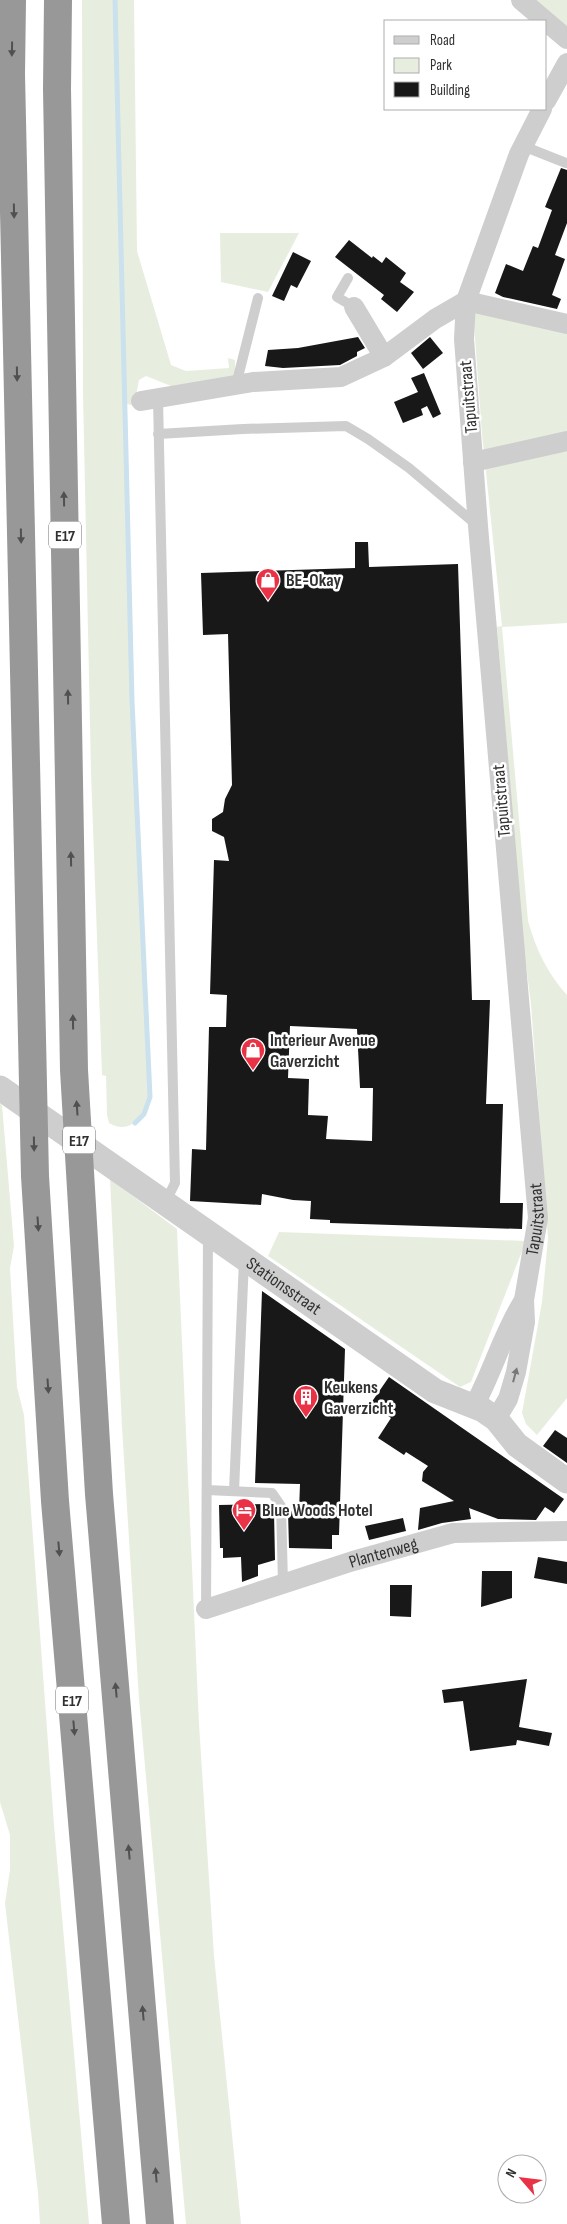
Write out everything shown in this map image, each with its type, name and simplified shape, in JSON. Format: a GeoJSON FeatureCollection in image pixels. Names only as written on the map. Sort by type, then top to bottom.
{"type":"FeatureCollection","features":[{"type":"Feature","properties":{"kind":"highway","name":"E17"},"geometry":{"type":"LineString","coordinates":[[12,0],[12,84],[35,1176],[56,1511],[116,2224]]}},
{"type":"Feature","properties":{"kind":"highway","name":"E17"},"geometry":{"type":"LineString","coordinates":[[58,0],[57,89],[74,1070],[99,1494],[160,2224]]}},
{"type":"Feature","properties":{"kind":"street"},"geometry":{"type":"LineString","coordinates":[[521,0],[545,20]]}},
{"type":"Feature","properties":{"kind":"street"},"geometry":{"type":"LineString","coordinates":[[547,22],[567,39]]}},
{"type":"Feature","properties":{"kind":"street"},"geometry":{"type":"LineString","coordinates":[[547,99],[567,63]]}},
{"type":"Feature","properties":{"kind":"street","name":"Tapuitstraat"},"geometry":{"type":"LineString","coordinates":[[496,1420],[508,1399],[516,1372],[525,1322],[524,1300],[538,1218],[465,375],[466,301],[499,204],[523,146],[541,110]]}},
{"type":"Feature","properties":{"kind":"street"},"geometry":{"type":"LineString","coordinates":[[149,400],[253,382],[341,377],[384,357],[435,319],[466,301],[567,324]]}},
{"type":"Feature","properties":{"kind":"street"},"geometry":{"type":"LineString","coordinates":[[354,307],[384,357]]}},
{"type":"Feature","properties":{"kind":"street"},"geometry":{"type":"LineString","coordinates":[[473,462],[567,442]]}},
{"type":"Feature","properties":{"kind":"street","name":"Stationsstraat"},"geometry":{"type":"LineString","coordinates":[[0,1088],[435,1391],[452,1400],[474,1406],[496,1420],[517,1445],[567,1482]]}},
{"type":"Feature","properties":{"kind":"street","name":"Tapuitstraat"},"geometry":{"type":"LineString","coordinates":[[474,1406],[513,1318],[524,1300]]}},
{"type":"Feature","properties":{"kind":"street","name":"Plantenweg"},"geometry":{"type":"LineString","coordinates":[[206,1609],[353,1561],[453,1533],[567,1531]]}},
{"type":"Feature","properties":{"kind":"lane"},"geometry":{"type":"LineString","coordinates":[[523,146],[566,163]]}},
{"type":"Feature","properties":{"kind":"lane"},"geometry":{"type":"LineString","coordinates":[[348,278],[337,297],[354,307]]}},
{"type":"Feature","properties":{"kind":"lane"},"geometry":{"type":"LineString","coordinates":[[236,385],[258,298]]}},
{"type":"Feature","properties":{"kind":"lane"},"geometry":{"type":"LineString","coordinates":[[149,400],[158,434],[175,1183],[164,1204]]}},
{"type":"Feature","properties":{"kind":"lane"},"geometry":{"type":"LineString","coordinates":[[158,434],[243,428],[346,426],[409,468],[478,526]]}},
{"type":"Feature","properties":{"kind":"lane"},"geometry":{"type":"LineString","coordinates":[[206,1609],[208,1233]]}},
{"type":"Feature","properties":{"kind":"lane"},"geometry":{"type":"LineString","coordinates":[[234,1491],[244,1258]]}},
{"type":"Feature","properties":{"kind":"lane"},"geometry":{"type":"LineString","coordinates":[[207,1490],[272,1493],[281,1506],[283,1584]]}},
{"type":"Feature","properties":{"kind":"green space"},"geometry":{"type":"Polygon","coordinates":[[[82,0],[134,0],[137,251],[171,365],[186,371],[229,368],[228,358],[235,360],[235,374],[233,378],[176,388],[146,376],[139,380],[134,406],[124,403],[132,701],[150,1097],[136,1122],[124,1127],[109,1123],[106,1076],[102,1075],[91,773],[83,393],[82,0]]]}},
{"type":"Feature","properties":{"kind":"green space"},"geometry":{"type":"Polygon","coordinates":[[[529,0],[567,0],[567,32],[529,0]]]}},
{"type":"Feature","properties":{"kind":"green space"},"geometry":{"type":"Polygon","coordinates":[[[220,233],[299,233],[268,292],[221,282],[220,233]]]}},
{"type":"Feature","properties":{"kind":"green space"},"geometry":{"type":"Polygon","coordinates":[[[473,311],[567,330],[567,623],[502,627],[528,921],[543,960],[567,995],[567,1398],[537,1435],[526,1424],[522,1413],[542,1302],[548,1238],[531,1004],[522,935],[497,627],[502,626],[482,434],[473,311]]]}},
{"type":"Feature","properties":{"kind":"green space"},"geometry":{"type":"Polygon","coordinates":[[[0,1104],[2,1105],[14,1246],[10,1268],[17,1387],[24,1415],[54,1825],[89,2224],[40,2224],[5,1903],[10,1870],[10,1835],[0,1802],[0,1104]]]}},
{"type":"Feature","properties":{"kind":"green space"},"geometry":{"type":"Polygon","coordinates":[[[110,1179],[177,1229],[199,1724],[214,1956],[241,2224],[186,2224],[139,1699],[122,1427],[110,1179]]]}},
{"type":"Feature","properties":{"kind":"green space"},"geometry":{"type":"Polygon","coordinates":[[[279,1232],[526,1241],[471,1382],[460,1387],[268,1256],[279,1232]]]}},
{"type":"Feature","properties":{"kind":"building"},"geometry":{"type":"Polygon","coordinates":[[[561,168],[567,170],[567,223],[555,255],[565,259],[552,295],[561,299],[557,309],[503,297],[495,293],[506,264],[523,271],[533,246],[538,248],[552,210],[545,207],[561,168]]]}},
{"type":"Feature","properties":{"kind":"building"},"geometry":{"type":"Polygon","coordinates":[[[349,240],[372,258],[373,256],[382,263],[386,257],[406,273],[400,282],[414,292],[397,312],[381,299],[384,295],[335,257],[349,240]]]}},
{"type":"Feature","properties":{"kind":"building"},"geometry":{"type":"Polygon","coordinates":[[[293,252],[311,261],[297,288],[291,285],[284,301],[272,296],[293,252]]]}},
{"type":"Feature","properties":{"kind":"building"},"geometry":{"type":"Polygon","coordinates":[[[358,337],[365,348],[357,352],[357,356],[340,365],[283,368],[265,366],[268,350],[298,348],[358,337]]]}},
{"type":"Feature","properties":{"kind":"building"},"geometry":{"type":"Polygon","coordinates":[[[430,337],[443,353],[423,369],[411,353],[430,337]]]}},
{"type":"Feature","properties":{"kind":"building"},"geometry":{"type":"Polygon","coordinates":[[[424,373],[441,414],[433,418],[427,406],[421,409],[423,415],[403,423],[394,402],[418,392],[411,378],[424,373]]]}},
{"type":"Feature","properties":{"kind":"building"},"geometry":{"type":"Polygon","coordinates":[[[355,542],[368,542],[369,567],[458,564],[472,1000],[490,1000],[486,1104],[503,1104],[500,1203],[523,1203],[522,1229],[330,1223],[330,1220],[310,1219],[311,1201],[293,1200],[262,1194],[261,1205],[190,1201],[192,1149],[206,1150],[209,1027],[226,1027],[227,995],[210,994],[214,860],[229,861],[224,837],[212,831],[212,819],[223,812],[225,799],[232,785],[228,634],[203,635],[201,573],[355,568],[355,542]],[[290,1026],[288,1078],[309,1079],[308,1115],[328,1116],[326,1139],[372,1141],[373,1088],[360,1088],[357,1029],[290,1026]]]}},
{"type":"Feature","properties":{"kind":"building","name":"Keukens Gaverzicht"},"geometry":{"type":"Polygon","coordinates":[[[262,1291],[345,1349],[339,1535],[332,1535],[332,1549],[289,1548],[288,1511],[299,1511],[300,1484],[255,1483],[262,1291]]]}},
{"type":"Feature","properties":{"kind":"building"},"geometry":{"type":"Polygon","coordinates":[[[389,1377],[564,1499],[554,1513],[545,1507],[536,1520],[498,1519],[469,1508],[471,1519],[442,1523],[418,1530],[420,1508],[454,1501],[422,1481],[423,1472],[428,1466],[406,1452],[404,1455],[378,1438],[391,1418],[371,1403],[389,1377]]]}},
{"type":"Feature","properties":{"kind":"building"},"geometry":{"type":"Polygon","coordinates":[[[555,1430],[567,1438],[567,1463],[543,1446],[555,1430]]]}},
{"type":"Feature","properties":{"kind":"building"},"geometry":{"type":"Polygon","coordinates":[[[264,1504],[264,1511],[274,1511],[275,1560],[258,1565],[258,1576],[242,1582],[241,1557],[223,1558],[223,1548],[220,1548],[219,1505],[264,1504]]]}},
{"type":"Feature","properties":{"kind":"building"},"geometry":{"type":"Polygon","coordinates":[[[403,1518],[406,1531],[369,1540],[365,1526],[403,1518]]]}},
{"type":"Feature","properties":{"kind":"building"},"geometry":{"type":"Polygon","coordinates":[[[538,1557],[567,1562],[567,1584],[534,1578],[538,1557]]]}},
{"type":"Feature","properties":{"kind":"building"},"geometry":{"type":"Polygon","coordinates":[[[482,1571],[512,1571],[512,1598],[481,1607],[482,1571]]]}},
{"type":"Feature","properties":{"kind":"building"},"geometry":{"type":"Polygon","coordinates":[[[390,1585],[412,1585],[411,1617],[390,1616],[390,1585]]]}},
{"type":"Feature","properties":{"kind":"building"},"geometry":{"type":"Polygon","coordinates":[[[527,1679],[519,1727],[552,1733],[549,1746],[517,1740],[516,1745],[470,1751],[463,1701],[444,1703],[442,1690],[527,1679]]]}},
{"type":"Feature","properties":{"kind":"waterway"},"geometry":{"type":"LineString","coordinates":[[115,0],[132,701],[150,1097],[144,1114],[135,1123]]}},
{"type":"Feature","properties":{"kind":"place","name":"BE-Okay"},"geometry":{"type":"Point","coordinates":[268,601]}},
{"type":"Feature","properties":{"kind":"place","name":"Interieur Avenue Gaverzicht"},"geometry":{"type":"Point","coordinates":[253,1071]}},
{"type":"Feature","properties":{"kind":"place","name":"Keukens Gaverzicht"},"geometry":{"type":"Point","coordinates":[306,1418]}},
{"type":"Feature","properties":{"kind":"place","name":"Blue Woods Hotel"},"geometry":{"type":"Point","coordinates":[244,1531]}}]}
